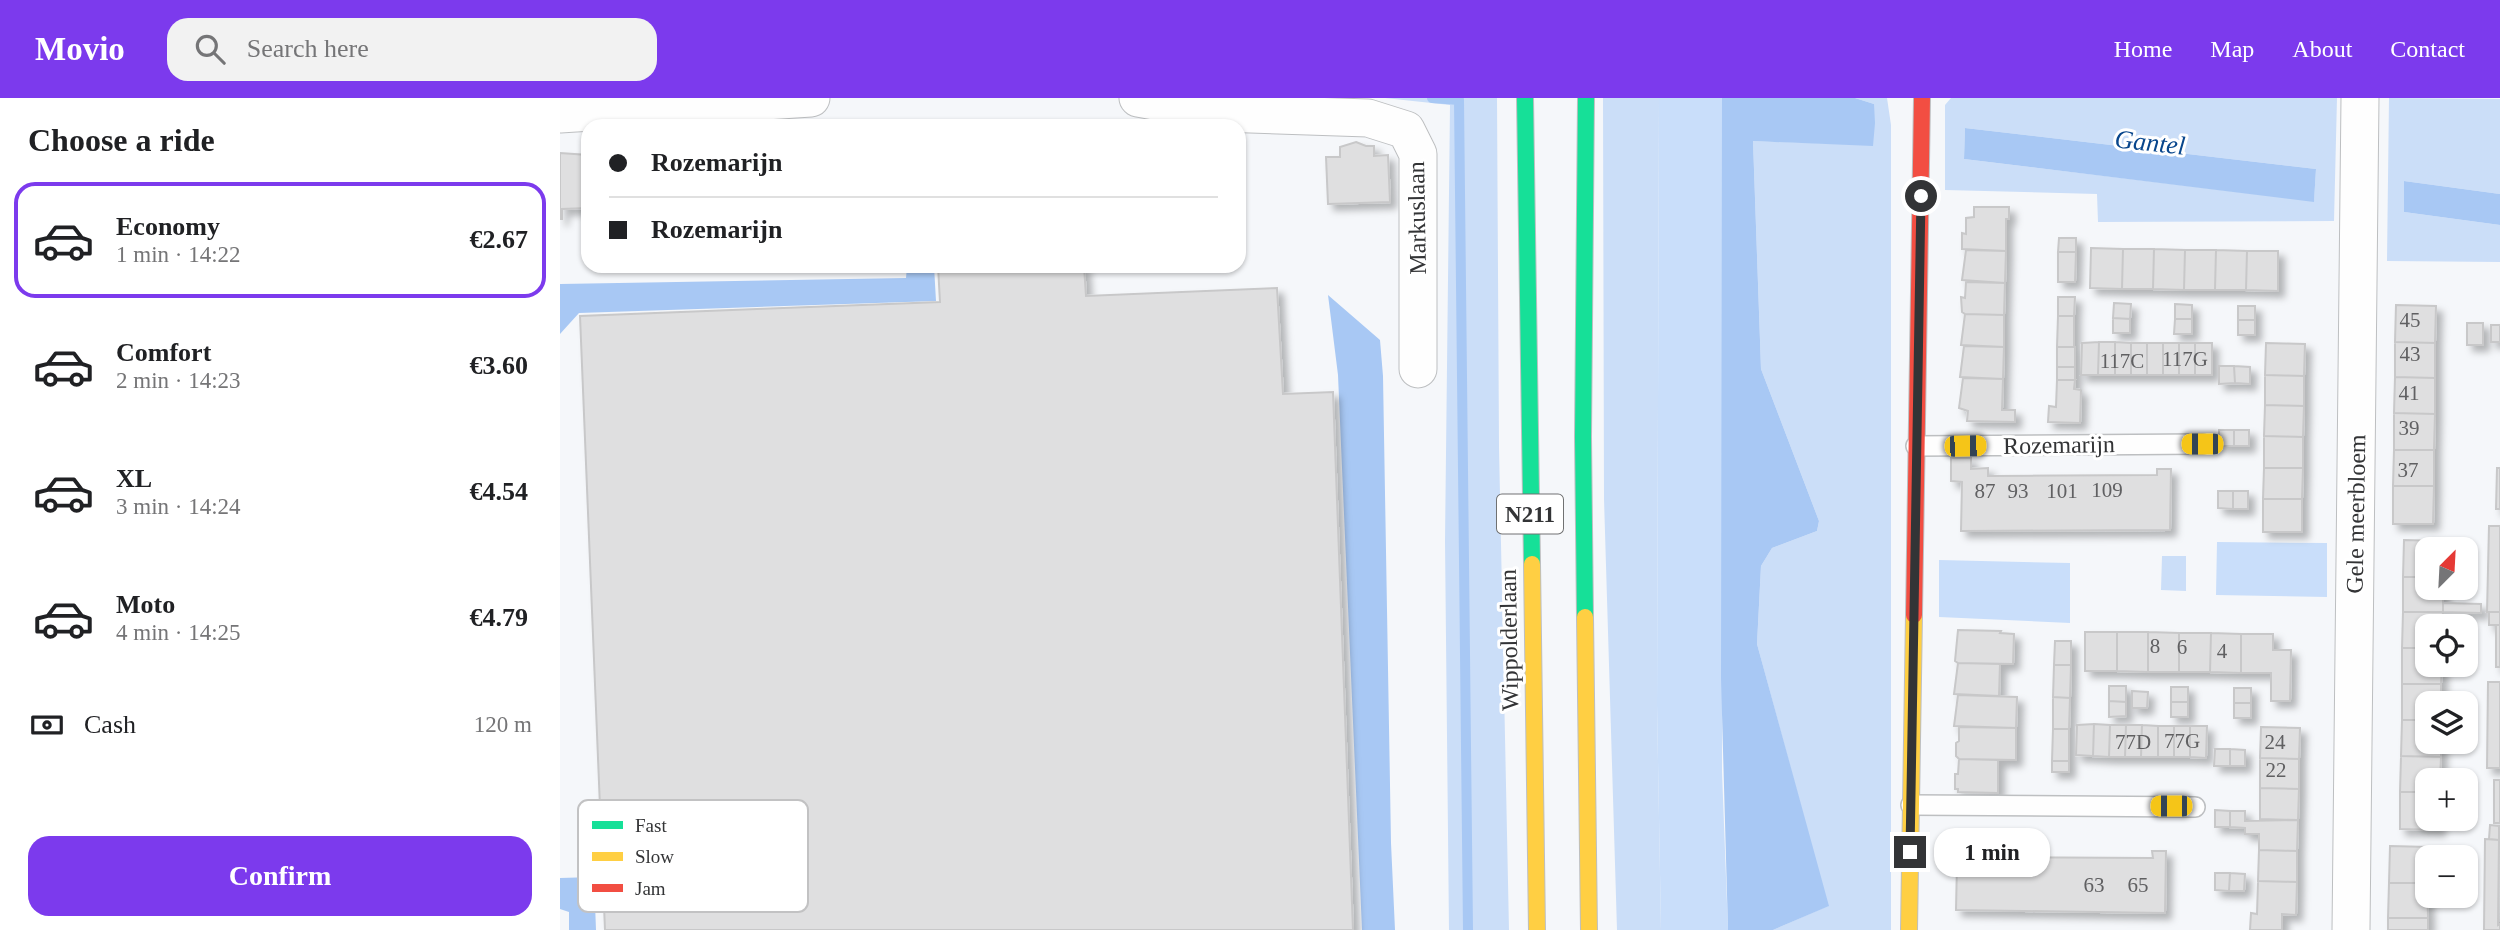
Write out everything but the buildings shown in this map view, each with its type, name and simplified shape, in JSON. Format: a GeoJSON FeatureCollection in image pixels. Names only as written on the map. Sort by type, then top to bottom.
{"type":"FeatureCollection","features":[{"type":"Feature","properties":{"kind":"main road","name":"Wippolderlaan"},"geometry":{"type":"LineString","coordinates":[[1525,98],[1537,930]]}},
{"type":"Feature","properties":{"kind":"main road","name":"N211"},"geometry":{"type":"LineString","coordinates":[[1586,98],[1583,437],[1589,930]]}},
{"type":"Feature","properties":{"kind":"main road"},"geometry":{"type":"LineString","coordinates":[[1909,930],[1922,98]]}},
{"type":"Feature","properties":{"kind":"street"},"geometry":{"type":"LineString","coordinates":[[560,114],[811,98]]}},
{"type":"Feature","properties":{"kind":"street","name":"Markuslaan"},"geometry":{"type":"LineString","coordinates":[[1138,98],[1221,113],[1367,118],[1406,130],[1418,154],[1418,369]]}},
{"type":"Feature","properties":{"kind":"street","name":"Gele meerbloem"},"geometry":{"type":"LineString","coordinates":[[2351,930],[2360,98]]}},
{"type":"Feature","properties":{"kind":"lane","name":"Rozemarijn"},"geometry":{"type":"LineString","coordinates":[[1916,446],[2202,444]]}},
{"type":"Feature","properties":{"kind":"lane"},"geometry":{"type":"LineString","coordinates":[[1911,805],[2195,807]]}},
{"type":"Feature","properties":{"kind":"shaded area"},"geometry":{"type":"Polygon","coordinates":[[[1385,98],[1497,98],[1499,447],[1509,930],[1449,930],[1445,541],[1450,105],[1385,98]]]}},
{"type":"Feature","properties":{"kind":"shaded area"},"geometry":{"type":"Polygon","coordinates":[[[1603,98],[1659,98],[1657,705],[1661,930],[1617,930],[1604,499],[1603,98]]]}},
{"type":"Feature","properties":{"kind":"shaded area"},"geometry":{"type":"Polygon","coordinates":[[[1659,98],[1722,98],[1722,772],[1728,930],[1661,930],[1657,705],[1659,98]]]}},
{"type":"Feature","properties":{"kind":"shaded area"},"geometry":{"type":"Polygon","coordinates":[[[1722,98],[1855,98],[1874,104],[1873,146],[1753,141],[1761,369],[1819,521],[1817,531],[1772,548],[1761,566],[1757,644],[1829,906],[1773,930],[1728,930],[1721,678],[1722,98]]]}},
{"type":"Feature","properties":{"kind":"shaded area"},"geometry":{"type":"Polygon","coordinates":[[[1855,98],[1887,98],[1891,125],[1891,930],[1773,930],[1828,906],[1757,644],[1761,566],[1772,548],[1817,531],[1819,521],[1761,369],[1753,141],[1872,145],[1874,104],[1855,98]]]}},
{"type":"Feature","properties":{"kind":"shaded area"},"geometry":{"type":"Polygon","coordinates":[[[1951,98],[2337,98],[2334,221],[2098,222],[2097,194],[1945,190],[1945,105],[1951,98]],[[1965,128],[1964,159],[2314,201],[2316,169],[1965,128]]]}},
{"type":"Feature","properties":{"kind":"shaded area"},"geometry":{"type":"Polygon","coordinates":[[[2389,98],[2500,99],[2500,194],[2404,181],[2404,212],[2500,225],[2500,262],[2387,261],[2389,98]]]}},
{"type":"Feature","properties":{"kind":"shaded area","name":"Gantel"},"geometry":{"type":"Polygon","coordinates":[[[1965,128],[2316,169],[2314,202],[1964,159],[1965,128]]]}},
{"type":"Feature","properties":{"kind":"shaded area"},"geometry":{"type":"Polygon","coordinates":[[[2404,181],[2500,194],[2500,225],[2404,212],[2404,181]]]}},
{"type":"Feature","properties":{"kind":"shaded area"},"geometry":{"type":"Polygon","coordinates":[[[906,273],[934,273],[936,301],[579,313],[560,334],[560,284],[906,278],[906,273]]]}},
{"type":"Feature","properties":{"kind":"shaded area"},"geometry":{"type":"Polygon","coordinates":[[[1328,295],[1380,340],[1395,930],[1362,930],[1338,375],[1328,295]]]}},
{"type":"Feature","properties":{"kind":"shaded area"},"geometry":{"type":"Polygon","coordinates":[[[2217,542],[2327,543],[2327,597],[2216,595],[2217,542]]]}},
{"type":"Feature","properties":{"kind":"shaded area"},"geometry":{"type":"Polygon","coordinates":[[[2162,556],[2186,556],[2186,591],[2161,590],[2162,556]]]}},
{"type":"Feature","properties":{"kind":"shaded area"},"geometry":{"type":"Polygon","coordinates":[[[1939,560],[2070,563],[2070,623],[1939,617],[1939,560]]]}},
{"type":"Feature","properties":{"kind":"shaded area"},"geometry":{"type":"Polygon","coordinates":[[[578,877],[578,912],[595,912],[596,930],[569,930],[569,912],[560,909],[560,878],[578,877]]]}},
{"type":"Feature","properties":{"kind":"waterway"},"geometry":{"type":"LineString","coordinates":[[1432,98],[1459,100],[1468,930]]}},
{"type":"Feature","properties":{"kind":"traffic: fast"},"geometry":{"type":"LineString","coordinates":[[1525,98],[1532,564]]}},
{"type":"Feature","properties":{"kind":"traffic: fast"},"geometry":{"type":"LineString","coordinates":[[1585,617],[1583,437],[1586,98]]}},
{"type":"Feature","properties":{"kind":"traffic: slow"},"geometry":{"type":"LineString","coordinates":[[1532,564],[1537,930]]}},
{"type":"Feature","properties":{"kind":"traffic: slow"},"geometry":{"type":"LineString","coordinates":[[1909,930],[1914,615]]}},
{"type":"Feature","properties":{"kind":"traffic: slow"},"geometry":{"type":"LineString","coordinates":[[1585,617],[1589,930]]}},
{"type":"Feature","properties":{"kind":"traffic: jam"},"geometry":{"type":"LineString","coordinates":[[1914,615],[1922,98]]}},
{"type":"Feature","properties":{"kind":"route"},"geometry":{"type":"LineString","coordinates":[[1910,852],[1921,196]]}}]}
